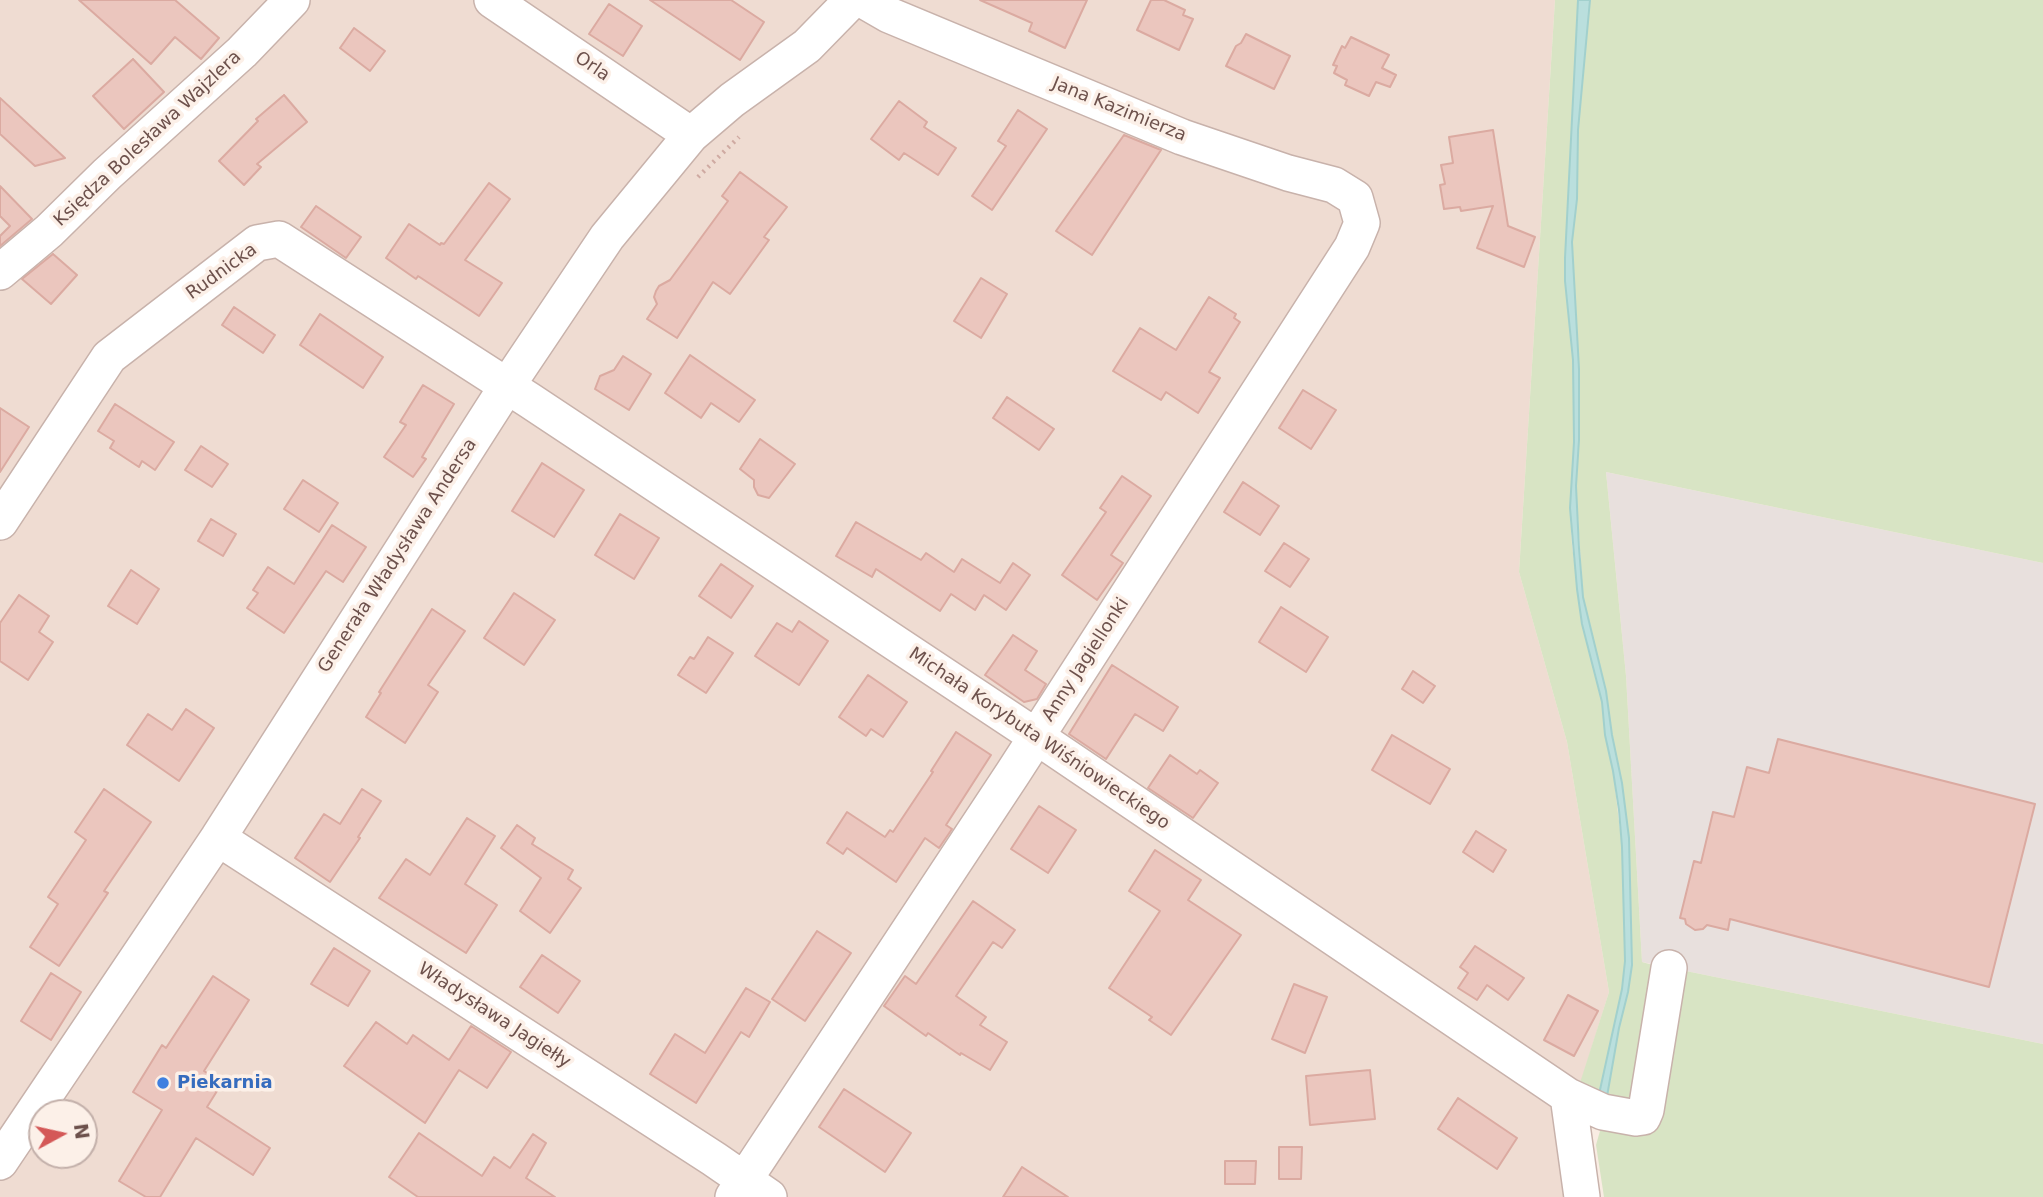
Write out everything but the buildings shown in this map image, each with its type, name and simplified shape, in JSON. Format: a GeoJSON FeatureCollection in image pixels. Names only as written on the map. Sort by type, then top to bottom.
{"type":"FeatureCollection","features":[{"type":"Feature","properties":{"kind":"street","name":"Księdza Bolesława Wajzlera"},"geometry":{"type":"LineString","coordinates":[[0,272],[49,231],[117,165],[242,52],[292,0]]}},
{"type":"Feature","properties":{"kind":"street","name":"Orla"},"geometry":{"type":"LineString","coordinates":[[492,0],[691,135]]}},
{"type":"Feature","properties":{"kind":"street","name":"Generała Władysława Andersa"},"geometry":{"type":"LineString","coordinates":[[0,1162],[218,838],[507,386],[607,237],[691,135],[732,100],[807,46],[852,0]]}},
{"type":"Feature","properties":{"kind":"street","name":"Jana Kazimierza"},"geometry":{"type":"LineString","coordinates":[[863,0],[889,15],[1182,137],[1334,186],[1355,198],[1362,223]]}},
{"type":"Feature","properties":{"kind":"street","name":"Anny Jagiellonki"},"geometry":{"type":"LineString","coordinates":[[748,1191],[1352,247],[1362,223]]}},
{"type":"Feature","properties":{"kind":"street","name":"Rudnicka"},"geometry":{"type":"LineString","coordinates":[[0,522],[108,357],[257,243],[279,239],[289,244],[507,386]]}},
{"type":"Feature","properties":{"kind":"street","name":"Michała Korybuta Wiśniowieckiego"},"geometry":{"type":"LineString","coordinates":[[507,386],[1586,1105]]}},
{"type":"Feature","properties":{"kind":"street","name":"Władysława Jagiełły"},"geometry":{"type":"LineString","coordinates":[[218,838],[748,1191]]}},
{"type":"Feature","properties":{"kind":"street"},"geometry":{"type":"LineString","coordinates":[[1582,1197],[1586,1105],[1636,1118],[1645,1114],[1668,968]]}},
{"type":"Feature","properties":{"kind":"path"},"geometry":{"type":"LineString","coordinates":[[692,184],[745,131]]}},
{"type":"Feature","properties":{"kind":"shaded area"},"geometry":{"type":"Polygon","coordinates":[[[0,0],[1555,0],[1519,572],[1567,742],[1609,992],[1561,1146],[1569,1197],[0,1197],[0,0]]]}},
{"type":"Feature","properties":{"kind":"shaded area"},"geometry":{"type":"Polygon","coordinates":[[[1606,472],[2043,563],[2043,1044],[1642,962],[1626,676],[1606,472]]]}},
{"type":"Feature","properties":{"kind":"green space"},"geometry":{"type":"Polygon","coordinates":[[[1555,0],[1578,0],[1565,281],[1573,360],[1574,442],[1570,508],[1572,545],[1582,624],[1602,702],[1622,847],[1625,961],[1622,989],[1598,1099],[1578,1089],[1609,992],[1567,742],[1519,572],[1555,0]]]}},
{"type":"Feature","properties":{"kind":"green space"},"geometry":{"type":"Polygon","coordinates":[[[1590,0],[2043,0],[2043,563],[1606,472],[1626,676],[1642,962],[1653,965],[1631,1100],[1606,1102],[1632,965],[1629,838],[1606,691],[1583,597],[1576,486],[1579,369],[1572,242],[1577,199],[1578,130],[1590,0]]]}},
{"type":"Feature","properties":{"kind":"green space"},"geometry":{"type":"Polygon","coordinates":[[[1681,970],[2043,1044],[2043,1197],[1604,1197],[1596,1145],[1600,1131],[1609,1123],[1643,1130],[1681,970]]]}},
{"type":"Feature","properties":{"kind":"water"},"geometry":{"type":"Polygon","coordinates":[[[1578,0],[1590,0],[1578,130],[1577,199],[1572,242],[1579,369],[1576,486],[1579,548],[1583,597],[1606,691],[1629,838],[1632,965],[1606,1102],[1598,1099],[1622,989],[1625,961],[1619,810],[1605,735],[1602,702],[1582,624],[1570,508],[1574,442],[1573,360],[1565,258],[1578,0]]]}},
{"type":"Feature","properties":{"kind":"place","name":"Piekarnia"},"geometry":{"type":"Point","coordinates":[163,1083]}}]}
